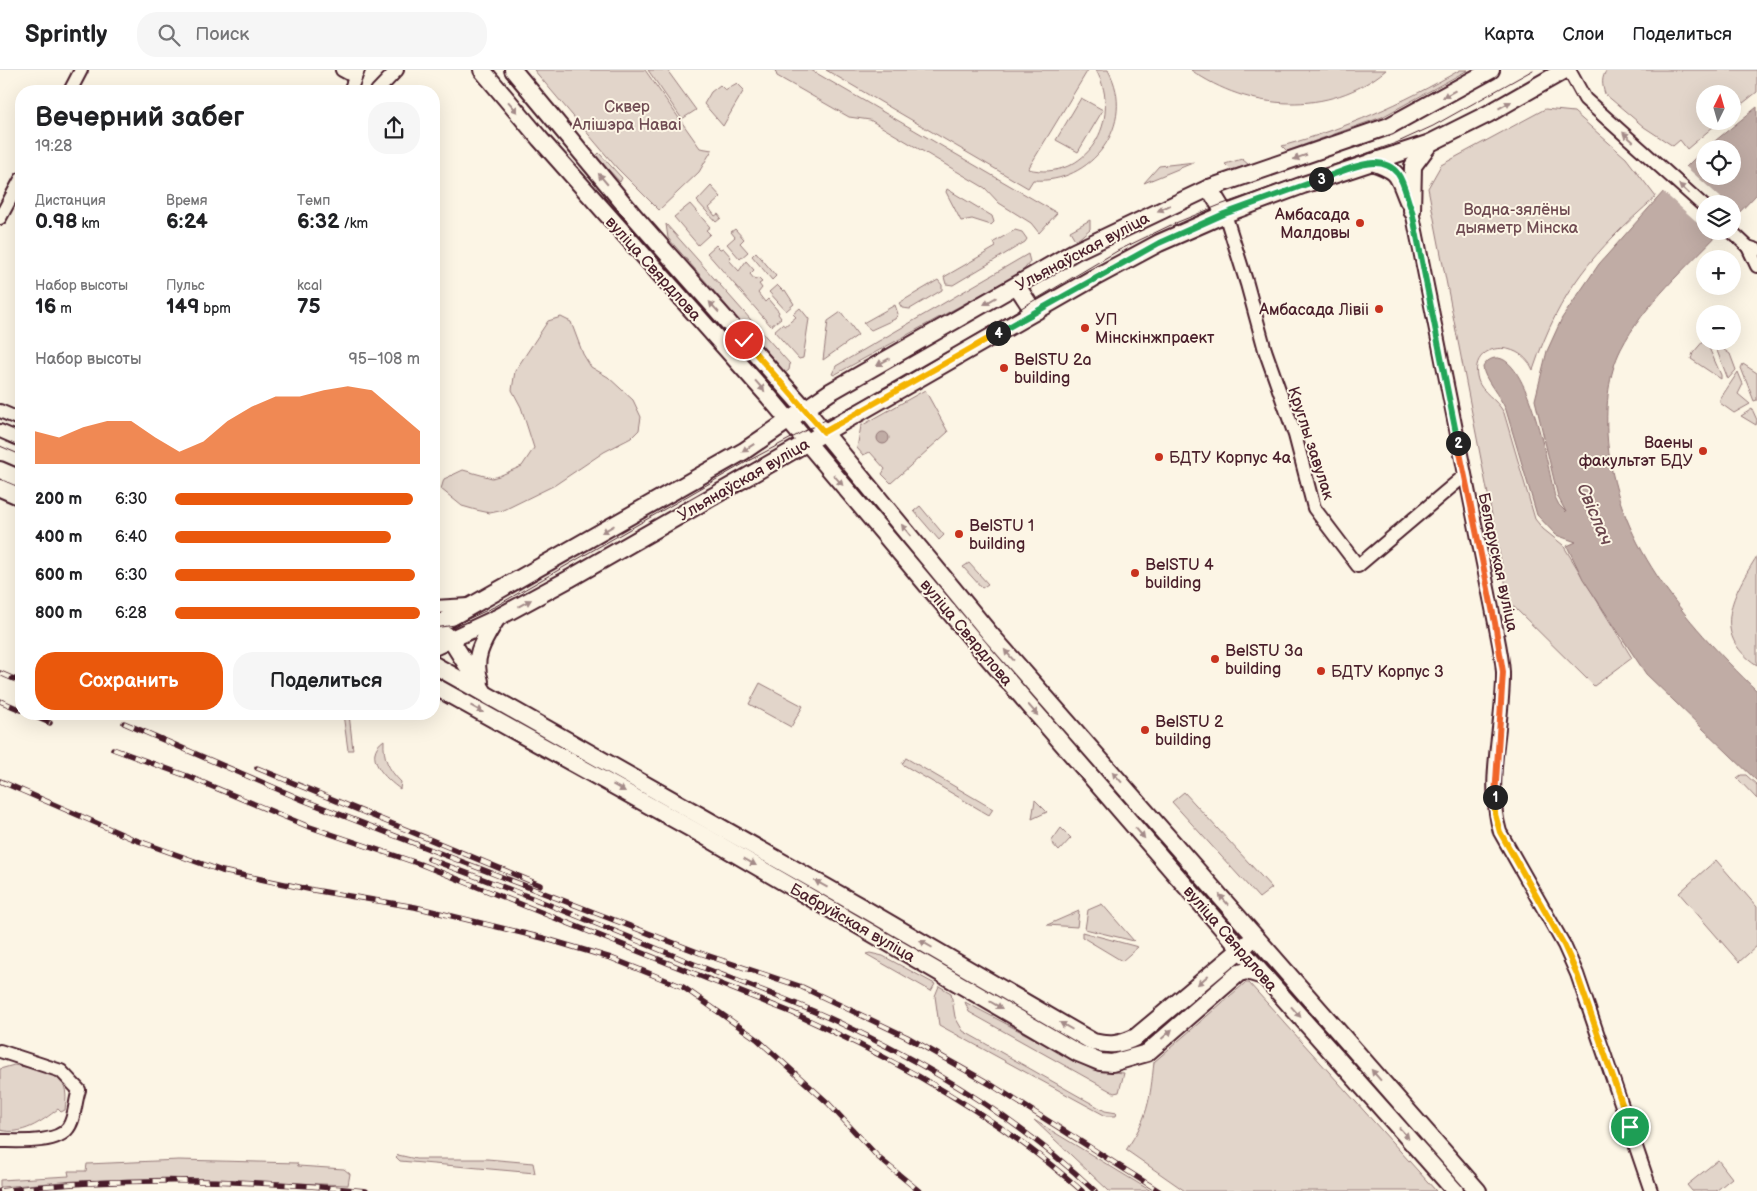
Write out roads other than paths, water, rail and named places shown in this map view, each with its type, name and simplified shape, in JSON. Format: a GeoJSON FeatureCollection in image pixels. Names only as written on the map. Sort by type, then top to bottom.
{"type":"FeatureCollection","features":[{"type":"Feature","properties":{"kind":"main road","name":"вуліца Свярдлова"},"geometry":{"type":"LineString","coordinates":[[482,70],[789,421],[985,654],[1241,950],[1455,1191]]}},
{"type":"Feature","properties":{"kind":"main road","name":"вуліца Свярдлова"},"geometry":{"type":"LineString","coordinates":[[513,70],[634,216],[805,409],[991,635],[1478,1191]]}},
{"type":"Feature","properties":{"kind":"main road","name":"Ульянаўская вуліца"},"geometry":{"type":"LineString","coordinates":[[440,622],[476,604],[744,451],[830,392],[1074,252],[1209,188],[1390,126],[1491,70]]}},
{"type":"Feature","properties":{"kind":"main road","name":"Ульянаўская вуліца"},"geometry":{"type":"LineString","coordinates":[[440,644],[497,618],[569,580],[1034,312],[1159,243],[1224,214],[1430,143],[1488,114],[1567,70]]}},
{"type":"Feature","properties":{"kind":"main road"},"geometry":{"type":"LineString","coordinates":[[1412,211],[1413,166],[1430,143]]}},
{"type":"Feature","properties":{"kind":"main road"},"geometry":{"type":"LineString","coordinates":[[1372,162],[1386,166],[1398,175],[1412,211]]}},
{"type":"Feature","properties":{"kind":"main road"},"geometry":{"type":"LineString","coordinates":[[1209,188],[1224,214]]}},
{"type":"Feature","properties":{"kind":"main road"},"geometry":{"type":"LineString","coordinates":[[1017,286],[1034,312]]}},
{"type":"Feature","properties":{"kind":"main road"},"geometry":{"type":"LineString","coordinates":[[0,470],[15,476]]}},
{"type":"Feature","properties":{"kind":"main road"},"geometry":{"type":"LineString","coordinates":[[0,488],[15,494]]}},
{"type":"Feature","properties":{"kind":"main road"},"geometry":{"type":"LineString","coordinates":[[569,551],[565,566],[569,580]]}},
{"type":"Feature","properties":{"kind":"main road"},"geometry":{"type":"LineString","coordinates":[[484,693],[478,675],[477,656],[497,618]]}},
{"type":"Feature","properties":{"kind":"main road"},"geometry":{"type":"LineString","coordinates":[[440,630],[451,640],[484,693]]}},
{"type":"Feature","properties":{"kind":"main road","name":"Бабруйская вуліца"},"geometry":{"type":"LineString","coordinates":[[440,668],[1093,1042],[1110,1046],[1124,1043],[1136,1037],[1241,950],[1255,936]]}},
{"type":"Feature","properties":{"kind":"main road","name":"Бабруйская вуліца"},"geometry":{"type":"LineString","coordinates":[[440,689],[714,842],[1078,1053],[1100,1062],[1121,1062],[1147,1053],[1239,973],[1247,970],[1264,976]]}},
{"type":"Feature","properties":{"kind":"street"},"geometry":{"type":"LineString","coordinates":[[73,85],[81,70]]}},
{"type":"Feature","properties":{"kind":"street"},"geometry":{"type":"LineString","coordinates":[[342,70],[357,74],[366,70]]}},
{"type":"Feature","properties":{"kind":"street"},"geometry":{"type":"LineString","coordinates":[[383,85],[397,70]]}},
{"type":"Feature","properties":{"kind":"street"},"geometry":{"type":"LineString","coordinates":[[1567,70],[1585,99],[1696,200]]}},
{"type":"Feature","properties":{"kind":"street"},"geometry":{"type":"LineString","coordinates":[[0,218],[15,190]]}},
{"type":"Feature","properties":{"kind":"street","name":"Беларуская вуліца"},"geometry":{"type":"LineString","coordinates":[[1412,211],[1495,623],[1503,672],[1496,760],[1495,814],[1500,832],[1564,945],[1577,974],[1652,1191]]}},
{"type":"Feature","properties":{"kind":"street","name":"Круглы завулак"},"geometry":{"type":"LineString","coordinates":[[1224,214],[1247,284],[1264,350],[1295,435],[1314,508],[1358,566],[1464,476]]}},
{"type":"Feature","properties":{"kind":"street"},"geometry":{"type":"LineString","coordinates":[[1741,239],[1753,249],[1757,266]]}},
{"type":"Feature","properties":{"kind":"street"},"geometry":{"type":"LineString","coordinates":[[0,411],[15,417]]}},
{"type":"Feature","properties":{"kind":"street"},"geometry":{"type":"LineString","coordinates":[[0,431],[15,437]]}},
{"type":"Feature","properties":{"kind":"street"},"geometry":{"type":"LineString","coordinates":[[440,607],[450,608],[476,604]]}},
{"type":"Feature","properties":{"kind":"street"},"geometry":{"type":"LineString","coordinates":[[0,1051],[61,1071],[79,1090],[69,1127],[60,1135],[27,1140],[0,1141]]}},
{"type":"Feature","properties":{"kind":"water","name":"Свіслач"},"geometry":{"type":"Polygon","coordinates":[[[1757,107],[1757,194],[1741,211],[1741,195],[1696,195],[1696,240],[1712,240],[1702,250],[1696,250],[1696,256],[1654,301],[1621,349],[1613,369],[1609,390],[1607,433],[1612,472],[1623,508],[1638,543],[1657,576],[1704,636],[1757,691],[1757,781],[1646,674],[1583,579],[1567,546],[1576,542],[1556,535],[1537,515],[1506,410],[1486,377],[1483,367],[1488,361],[1495,358],[1507,362],[1517,375],[1527,394],[1535,417],[1555,497],[1559,505],[1566,512],[1558,497],[1535,400],[1547,351],[1562,318],[1599,264],[1696,157],[1696,185],[1741,185],[1741,140],[1716,140],[1728,130],[1741,130],[1741,120],[1757,107]]]}},
{"type":"Feature","properties":{"kind":"water"},"geometry":{"type":"Polygon","coordinates":[[[885,432],[888,433],[888,443],[881,444],[878,443],[877,436],[878,433],[885,432]]]}},
{"type":"Feature","properties":{"kind":"tram line"},"geometry":{"type":"LineString","coordinates":[[440,627],[455,625],[496,606],[750,460],[895,383],[1119,250],[1173,224],[1220,205],[1396,143],[1433,126],[1533,70]]}},
{"type":"Feature","properties":{"kind":"tram line"},"geometry":{"type":"LineString","coordinates":[[0,446],[15,452]]}},
{"type":"Feature","properties":{"kind":"railway"},"geometry":{"type":"LineString","coordinates":[[0,673],[15,679]]}},
{"type":"Feature","properties":{"kind":"railway"},"geometry":{"type":"LineString","coordinates":[[0,701],[15,707]]}},
{"type":"Feature","properties":{"kind":"railway"},"geometry":{"type":"LineString","coordinates":[[43,720],[50,723]]}},
{"type":"Feature","properties":{"kind":"railway"},"geometry":{"type":"LineString","coordinates":[[124,723],[303,800],[700,953],[802,987],[907,1037],[990,1084],[1159,1191]]}},
{"type":"Feature","properties":{"kind":"railway"},"geometry":{"type":"LineString","coordinates":[[113,749],[187,776],[307,826],[420,864],[793,1013],[869,1050],[944,1091],[1016,1138],[1082,1191]]}},
{"type":"Feature","properties":{"kind":"railway"},"geometry":{"type":"LineString","coordinates":[[257,768],[540,885]]}},
{"type":"Feature","properties":{"kind":"railway"},"geometry":{"type":"LineString","coordinates":[[0,781],[133,839],[222,871],[313,890],[415,907],[543,938],[611,958],[683,987],[757,1039],[828,1103],[879,1158],[919,1191]]}},
{"type":"Feature","properties":{"kind":"railway"},"geometry":{"type":"LineString","coordinates":[[429,859],[527,896],[840,1023],[908,1058],[1006,1118],[1067,1165],[1095,1191]]}},
{"type":"Feature","properties":{"kind":"railway"},"geometry":{"type":"LineString","coordinates":[[0,1191],[46,1186],[137,1181],[275,1184],[366,1191]]}},
{"type":"Feature","properties":{"kind":"place","name":"Амбасада Малдовы"},"geometry":{"type":"Point","coordinates":[1360,223]}},
{"type":"Feature","properties":{"kind":"place","name":"Амбасада Лівіі"},"geometry":{"type":"Point","coordinates":[1379,309]}},
{"type":"Feature","properties":{"kind":"place","name":"УП Мінскінжпраект"},"geometry":{"type":"Point","coordinates":[1085,328]}},
{"type":"Feature","properties":{"kind":"place","name":"BelSTU 2a building"},"geometry":{"type":"Point","coordinates":[1004,368]}},
{"type":"Feature","properties":{"kind":"place","name":"Ваены факультэт БДУ"},"geometry":{"type":"Point","coordinates":[1703,451]}},
{"type":"Feature","properties":{"kind":"place","name":"БДТУ Корпус 4а"},"geometry":{"type":"Point","coordinates":[1159,457]}},
{"type":"Feature","properties":{"kind":"place","name":"BelSTU 1 building"},"geometry":{"type":"Point","coordinates":[959,534]}},
{"type":"Feature","properties":{"kind":"place","name":"BelSTU 4 building"},"geometry":{"type":"Point","coordinates":[1135,573]}},
{"type":"Feature","properties":{"kind":"place","name":"BelSTU 3a building"},"geometry":{"type":"Point","coordinates":[1215,659]}},
{"type":"Feature","properties":{"kind":"place","name":"БДТУ Корпус 3"},"geometry":{"type":"Point","coordinates":[1321,671]}},
{"type":"Feature","properties":{"kind":"place","name":"BelSTU 2 building"},"geometry":{"type":"Point","coordinates":[1145,730]}},
{"type":"Feature","properties":{"kind":"park label","name":"Сквер Алішэра Наваі"},"geometry":{"type":"Point","coordinates":[627,115]}},
{"type":"Feature","properties":{"kind":"park label","name":"Водна-зялёны дыяметр Мінска"},"geometry":{"type":"Point","coordinates":[1517,218]}}]}
